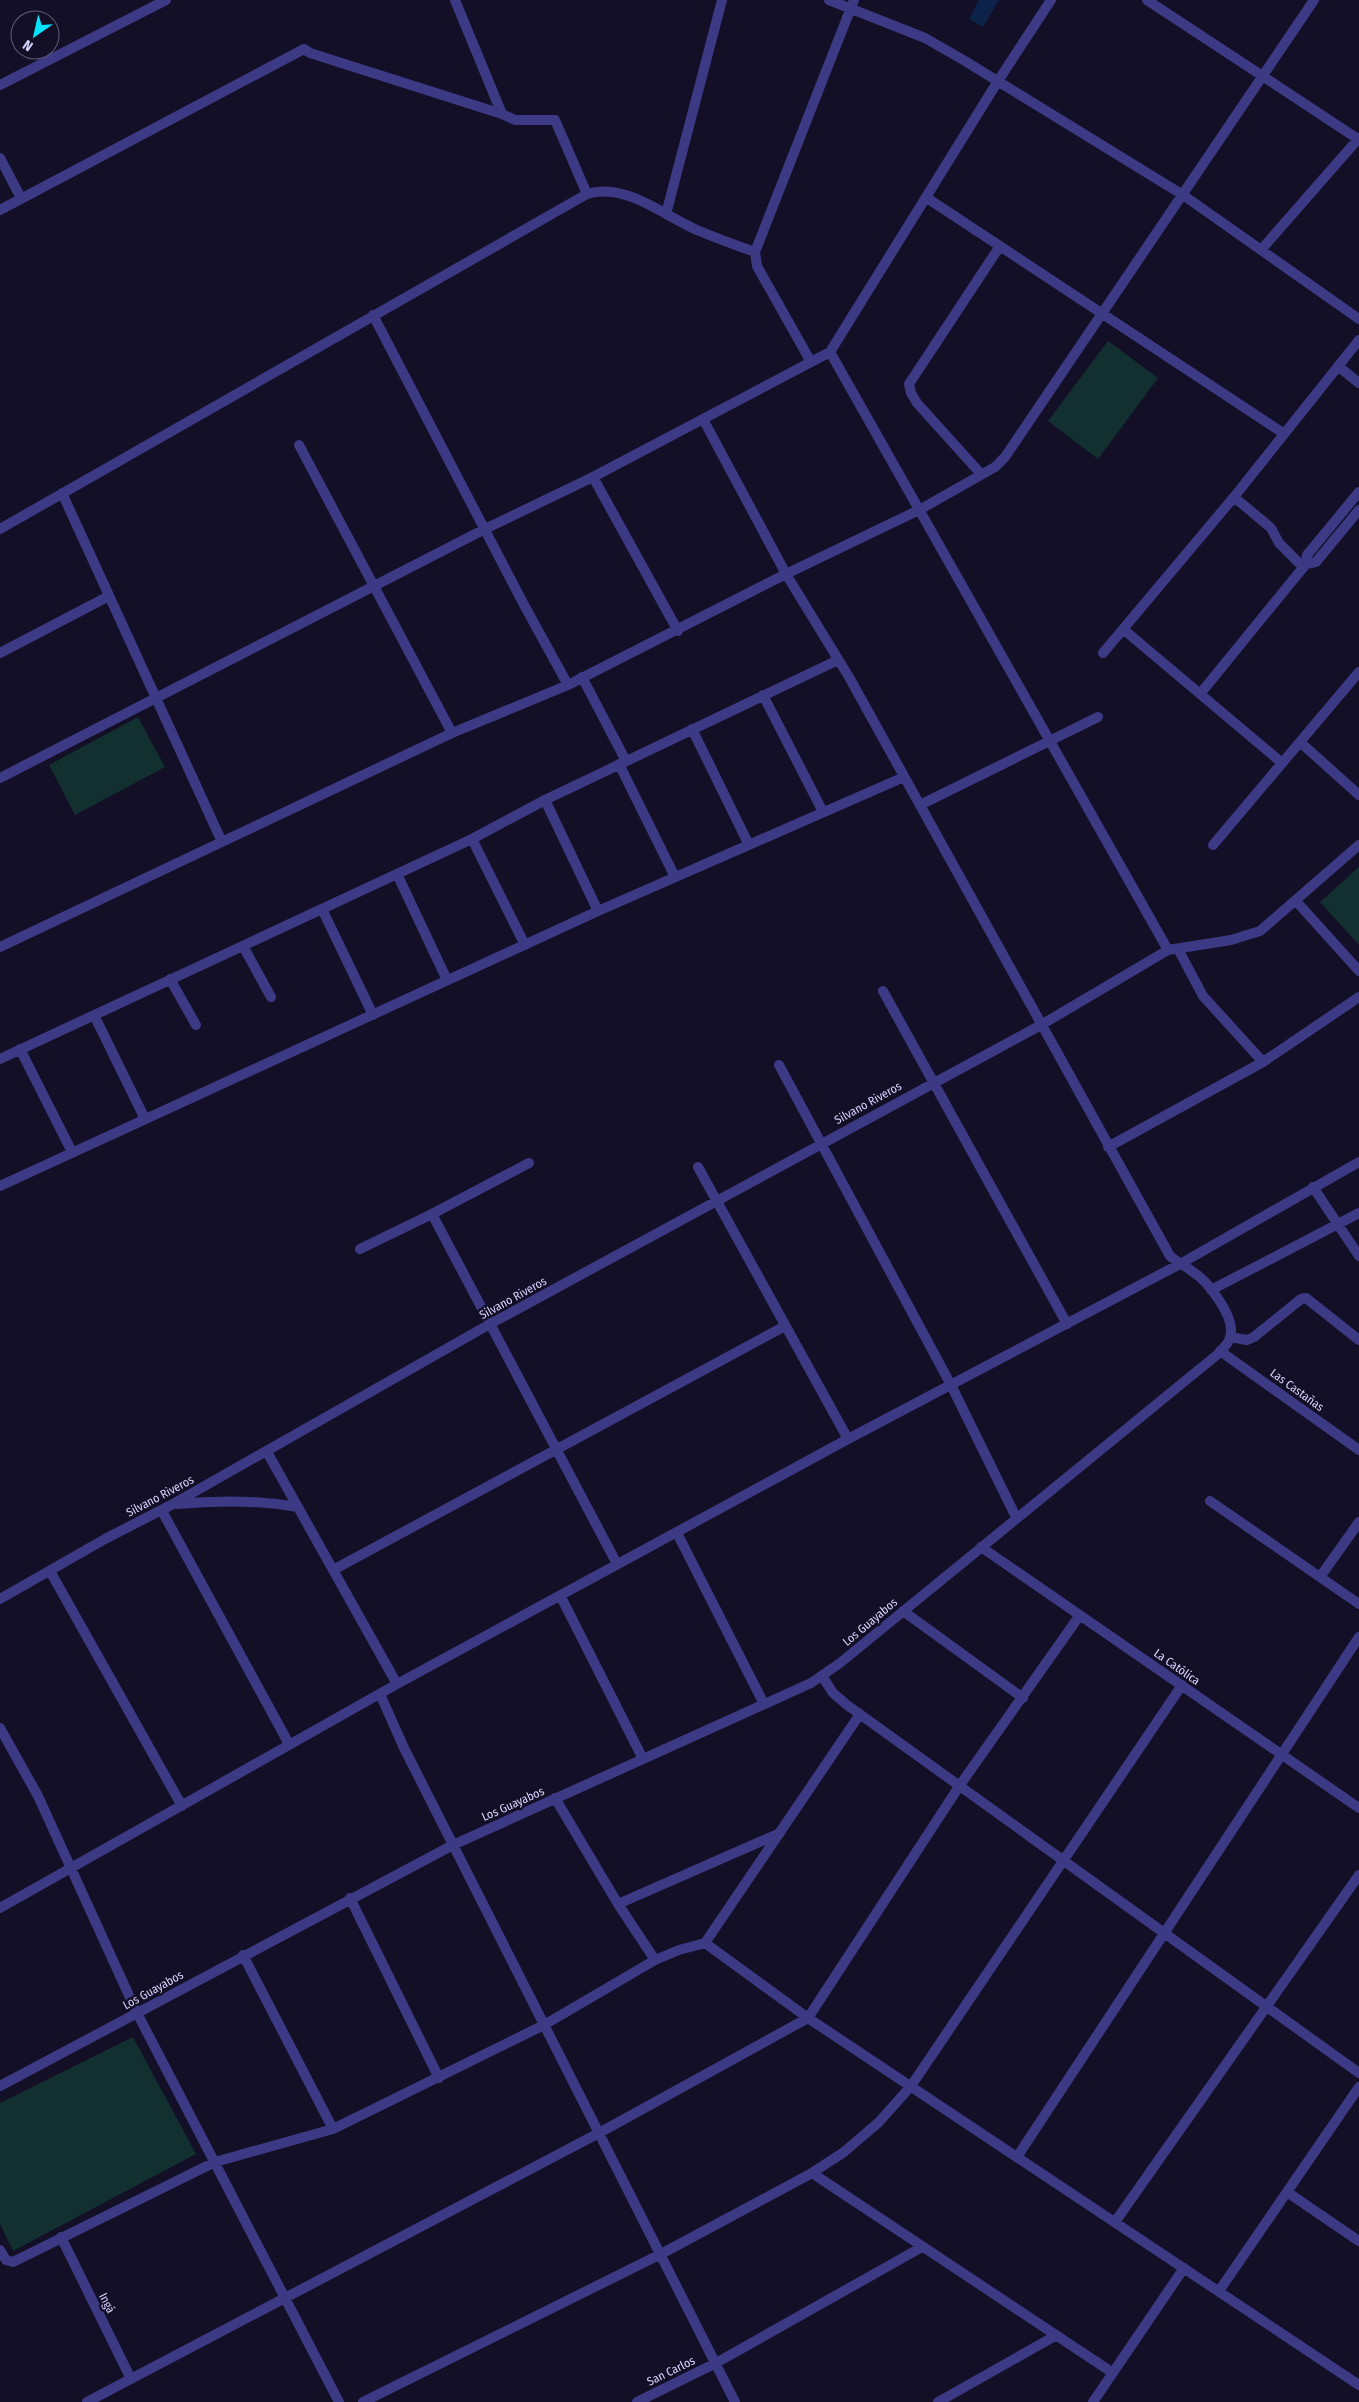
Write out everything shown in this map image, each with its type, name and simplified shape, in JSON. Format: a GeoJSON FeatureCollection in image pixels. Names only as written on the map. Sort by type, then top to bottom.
{"type":"FeatureCollection","features":[{"type":"Feature","properties":{"kind":"street"},"geometry":{"type":"LineString","coordinates":[[0,85],[166,0]]}},
{"type":"Feature","properties":{"kind":"street"},"geometry":{"type":"LineString","coordinates":[[455,0],[502,114]]}},
{"type":"Feature","properties":{"kind":"street"},"geometry":{"type":"LineString","coordinates":[[666,214],[722,0]]}},
{"type":"Feature","properties":{"kind":"street"},"geometry":{"type":"LineString","coordinates":[[829,0],[853,4],[945,48],[1183,195],[1359,319]]}},
{"type":"Feature","properties":{"kind":"street"},"geometry":{"type":"LineString","coordinates":[[0,778],[485,529],[593,477],[830,352],[998,81],[1051,0]]}},
{"type":"Feature","properties":{"kind":"street"},"geometry":{"type":"LineString","coordinates":[[1147,0],[1264,76],[1358,142],[1261,250]]}},
{"type":"Feature","properties":{"kind":"street"},"geometry":{"type":"LineString","coordinates":[[0,947],[452,733],[568,685],[678,631],[786,574],[920,510],[995,467],[1005,457],[1314,0]]}},
{"type":"Feature","properties":{"kind":"street"},"geometry":{"type":"LineString","coordinates":[[810,362],[757,266],[754,252],[853,4]]}},
{"type":"Feature","properties":{"kind":"street"},"geometry":{"type":"LineString","coordinates":[[0,210],[304,49],[310,54],[502,114],[515,120],[554,120],[586,194]]}},
{"type":"Feature","properties":{"kind":"street"},"geometry":{"type":"LineString","coordinates":[[0,158],[21,198]]}},
{"type":"Feature","properties":{"kind":"street"},"geometry":{"type":"LineString","coordinates":[[0,529],[586,194],[600,190],[619,193],[696,230],[754,252]]}},
{"type":"Feature","properties":{"kind":"street"},"geometry":{"type":"LineString","coordinates":[[927,198],[1283,433]]}},
{"type":"Feature","properties":{"kind":"street"},"geometry":{"type":"LineString","coordinates":[[981,474],[917,403],[909,384],[1000,246]]}},
{"type":"Feature","properties":{"kind":"street"},"geometry":{"type":"LineString","coordinates":[[373,315],[568,685]]}},
{"type":"Feature","properties":{"kind":"street"},"geometry":{"type":"LineString","coordinates":[[1103,654],[1234,497],[1283,433],[1359,340]]}},
{"type":"Feature","properties":{"kind":"street"},"geometry":{"type":"LineString","coordinates":[[830,352],[1050,741],[1173,950],[1203,996],[1263,1062]]}},
{"type":"Feature","properties":{"kind":"street"},"geometry":{"type":"LineString","coordinates":[[1338,366],[1359,383]]}},
{"type":"Feature","properties":{"kind":"street"},"geometry":{"type":"LineString","coordinates":[[702,419],[786,574],[838,660],[920,805],[1040,1025],[1170,1256],[1194,1272],[1212,1290],[1232,1329],[1230,1337],[1247,1340],[1254,1338],[1301,1299],[1306,1298],[1359,1340]]}},
{"type":"Feature","properties":{"kind":"street"},"geometry":{"type":"LineString","coordinates":[[299,445],[452,733]]}},
{"type":"Feature","properties":{"kind":"street"},"geometry":{"type":"LineString","coordinates":[[593,477],[678,631]]}},
{"type":"Feature","properties":{"kind":"street"},"geometry":{"type":"LineString","coordinates":[[1200,694],[1305,566],[1307,555],[1359,492]]}},
{"type":"Feature","properties":{"kind":"street"},"geometry":{"type":"LineString","coordinates":[[62,493],[222,842]]}},
{"type":"Feature","properties":{"kind":"street"},"geometry":{"type":"LineString","coordinates":[[1234,497],[1271,528],[1279,543],[1305,566]]}},
{"type":"Feature","properties":{"kind":"street"},"geometry":{"type":"LineString","coordinates":[[1305,566],[1316,562],[1359,510]]}},
{"type":"Feature","properties":{"kind":"street"},"geometry":{"type":"LineString","coordinates":[[0,653],[110,596]]}},
{"type":"Feature","properties":{"kind":"street"},"geometry":{"type":"LineString","coordinates":[[1123,630],[1282,763]]}},
{"type":"Feature","properties":{"kind":"street"},"geometry":{"type":"LineString","coordinates":[[0,1059],[397,874],[622,762],[838,660]]}},
{"type":"Feature","properties":{"kind":"street"},"geometry":{"type":"LineString","coordinates":[[1213,845],[1359,672]]}},
{"type":"Feature","properties":{"kind":"street"},"geometry":{"type":"LineString","coordinates":[[582,678],[675,877]]}},
{"type":"Feature","properties":{"kind":"street"},"geometry":{"type":"LineString","coordinates":[[763,695],[823,812]]}},
{"type":"Feature","properties":{"kind":"street"},"geometry":{"type":"LineString","coordinates":[[920,805],[1098,717]]}},
{"type":"Feature","properties":{"kind":"street"},"geometry":{"type":"LineString","coordinates":[[692,729],[749,845]]}},
{"type":"Feature","properties":{"kind":"street"},"geometry":{"type":"LineString","coordinates":[[1300,742],[1359,795]]}},
{"type":"Feature","properties":{"kind":"street"},"geometry":{"type":"LineString","coordinates":[[0,1186],[598,911],[904,777]]}},
{"type":"Feature","properties":{"kind":"street"},"geometry":{"type":"LineString","coordinates":[[545,800],[598,911]]}},
{"type":"Feature","properties":{"kind":"street"},"geometry":{"type":"LineString","coordinates":[[472,838],[525,945]]}},
{"type":"Feature","properties":{"kind":"street"},"geometry":{"type":"LineString","coordinates":[[1173,950],[1231,940],[1260,931],[1359,845]]}},
{"type":"Feature","properties":{"kind":"street"},"geometry":{"type":"LineString","coordinates":[[397,874],[447,980]]}},
{"type":"Feature","properties":{"kind":"street"},"geometry":{"type":"LineString","coordinates":[[1296,901],[1359,971]]}},
{"type":"Feature","properties":{"kind":"street"},"geometry":{"type":"LineString","coordinates":[[322,909],[373,1015]]}},
{"type":"Feature","properties":{"kind":"street"},"geometry":{"type":"LineString","coordinates":[[243,946],[271,997]]}},
{"type":"Feature","properties":{"kind":"street","name":"Silvano Riveros"},"geometry":{"type":"LineString","coordinates":[[0,1599],[105,1539],[162,1511],[490,1324],[932,1082],[1040,1025],[1173,950]]}},
{"type":"Feature","properties":{"kind":"street"},"geometry":{"type":"LineString","coordinates":[[170,979],[196,1025]]}},
{"type":"Feature","properties":{"kind":"street"},"geometry":{"type":"LineString","coordinates":[[882,991],[1067,1324]]}},
{"type":"Feature","properties":{"kind":"street"},"geometry":{"type":"LineString","coordinates":[[1108,1146],[1263,1062],[1359,997]]}},
{"type":"Feature","properties":{"kind":"street"},"geometry":{"type":"LineString","coordinates":[[94,1015],[145,1119]]}},
{"type":"Feature","properties":{"kind":"street"},"geometry":{"type":"LineString","coordinates":[[20,1050],[72,1152]]}},
{"type":"Feature","properties":{"kind":"street"},"geometry":{"type":"LineString","coordinates":[[779,1065],[951,1385],[1016,1517]]}},
{"type":"Feature","properties":{"kind":"street"},"geometry":{"type":"LineString","coordinates":[[0,1908],[397,1684],[561,1597],[617,1564],[677,1533],[848,1438],[1180,1264],[1359,1162]]}},
{"type":"Feature","properties":{"kind":"street"},"geometry":{"type":"LineString","coordinates":[[360,1249],[529,1164]]}},
{"type":"Feature","properties":{"kind":"street"},"geometry":{"type":"LineString","coordinates":[[698,1167],[848,1438]]}},
{"type":"Feature","properties":{"kind":"street"},"geometry":{"type":"LineString","coordinates":[[1313,1187],[1359,1256]]}},
{"type":"Feature","properties":{"kind":"street"},"geometry":{"type":"LineString","coordinates":[[1212,1290],[1359,1213]]}},
{"type":"Feature","properties":{"kind":"street"},"geometry":{"type":"LineString","coordinates":[[432,1214],[558,1449],[617,1564]]}},
{"type":"Feature","properties":{"kind":"street"},"geometry":{"type":"LineString","coordinates":[[333,1570],[785,1326]]}},
{"type":"Feature","properties":{"kind":"street","name":"Los Guayabos"},"geometry":{"type":"LineString","coordinates":[[0,2086],[453,1844],[822,1676],[1220,1351],[1230,1337]]}},
{"type":"Feature","properties":{"kind":"street","name":"Las Castañas"},"geometry":{"type":"LineString","coordinates":[[1220,1351],[1359,1450]]}},
{"type":"Feature","properties":{"kind":"street"},"geometry":{"type":"LineString","coordinates":[[267,1452],[397,1684]]}},
{"type":"Feature","properties":{"kind":"street"},"geometry":{"type":"LineString","coordinates":[[173,1504],[218,1500],[264,1501],[298,1507]]}},
{"type":"Feature","properties":{"kind":"street"},"geometry":{"type":"LineString","coordinates":[[1210,1501],[1359,1604]]}},
{"type":"Feature","properties":{"kind":"street"},"geometry":{"type":"LineString","coordinates":[[162,1511],[289,1744]]}},
{"type":"Feature","properties":{"kind":"street"},"geometry":{"type":"LineString","coordinates":[[1320,1577],[1359,1522]]}},
{"type":"Feature","properties":{"kind":"street"},"geometry":{"type":"LineString","coordinates":[[677,1533],[764,1704]]}},
{"type":"Feature","properties":{"kind":"street","name":"La Católica"},"geometry":{"type":"LineString","coordinates":[[981,1547],[1359,1808]]}},
{"type":"Feature","properties":{"kind":"street"},"geometry":{"type":"LineString","coordinates":[[50,1571],[182,1806]]}},
{"type":"Feature","properties":{"kind":"street"},"geometry":{"type":"LineString","coordinates":[[561,1597],[643,1759]]}},
{"type":"Feature","properties":{"kind":"street"},"geometry":{"type":"LineString","coordinates":[[903,1610],[1023,1698]]}},
{"type":"Feature","properties":{"kind":"street"},"geometry":{"type":"LineString","coordinates":[[87,2402],[599,2133],[808,2018],[960,1785],[1080,1615]]}},
{"type":"Feature","properties":{"kind":"street"},"geometry":{"type":"LineString","coordinates":[[1018,2157],[1359,1637]]}},
{"type":"Feature","properties":{"kind":"street"},"geometry":{"type":"LineString","coordinates":[[822,1676],[833,1693],[860,1714],[1359,2073]]}},
{"type":"Feature","properties":{"kind":"street"},"geometry":{"type":"LineString","coordinates":[[363,2402],[662,2254],[812,2173],[844,2152],[879,2122],[911,2086],[1182,1685]]}},
{"type":"Feature","properties":{"kind":"street"},"geometry":{"type":"LineString","coordinates":[[380,1694],[544,2025],[736,2402]]}},
{"type":"Feature","properties":{"kind":"street"},"geometry":{"type":"LineString","coordinates":[[0,2250],[6,2260],[13,2262],[215,2162],[333,2129],[544,2025],[655,1960],[705,1943],[860,1714]]}},
{"type":"Feature","properties":{"kind":"street"},"geometry":{"type":"LineString","coordinates":[[0,1728],[38,1796],[137,2013],[338,2402]]}},
{"type":"Feature","properties":{"kind":"street"},"geometry":{"type":"LineString","coordinates":[[555,1798],[618,1904],[655,1960]]}},
{"type":"Feature","properties":{"kind":"street"},"geometry":{"type":"LineString","coordinates":[[618,1904],[781,1832]]}},
{"type":"Feature","properties":{"kind":"street"},"geometry":{"type":"LineString","coordinates":[[1115,2222],[1359,1875]]}},
{"type":"Feature","properties":{"kind":"street"},"geometry":{"type":"LineString","coordinates":[[350,1898],[439,2078]]}},
{"type":"Feature","properties":{"kind":"street"},"geometry":{"type":"LineString","coordinates":[[705,1943],[808,2018],[1359,2385]]}},
{"type":"Feature","properties":{"kind":"street"},"geometry":{"type":"LineString","coordinates":[[243,1955],[333,2129]]}},
{"type":"Feature","properties":{"kind":"street"},"geometry":{"type":"LineString","coordinates":[[1218,2291],[1359,2087]]}},
{"type":"Feature","properties":{"kind":"street"},"geometry":{"type":"LineString","coordinates":[[812,2173],[1113,2373]]}},
{"type":"Feature","properties":{"kind":"street"},"geometry":{"type":"LineString","coordinates":[[1287,2192],[1359,2241]]}},
{"type":"Feature","properties":{"kind":"street","name":"Ingá"},"geometry":{"type":"LineString","coordinates":[[61,2237],[131,2379]]}},
{"type":"Feature","properties":{"kind":"street","name":"San Carlos"},"geometry":{"type":"LineString","coordinates":[[637,2402],[716,2363],[922,2247]]}},
{"type":"Feature","properties":{"kind":"street"},"geometry":{"type":"LineString","coordinates":[[1093,2402],[1184,2268]]}},
{"type":"Feature","properties":{"kind":"street"},"geometry":{"type":"LineString","coordinates":[[938,2402],[1055,2336]]}},
{"type":"Feature","properties":{"kind":"green space"},"geometry":{"type":"Polygon","coordinates":[[[1108,341],[1158,378],[1098,459],[1048,421],[1108,341]]]}},
{"type":"Feature","properties":{"kind":"green space"},"geometry":{"type":"Polygon","coordinates":[[[138,717],[165,767],[75,815],[49,765],[138,717]]]}},
{"type":"Feature","properties":{"kind":"green space"},"geometry":{"type":"Polygon","coordinates":[[[1359,867],[1359,943],[1358,944],[1320,902],[1359,867]]]}},
{"type":"Feature","properties":{"kind":"green space"},"geometry":{"type":"Polygon","coordinates":[[[133,2037],[196,2154],[13,2251],[0,2224],[0,2103],[133,2037]]]}},
{"type":"Feature","properties":{"kind":"water"},"geometry":{"type":"Polygon","coordinates":[[[979,0],[999,0],[983,27],[969,19],[979,0]]]}}]}
